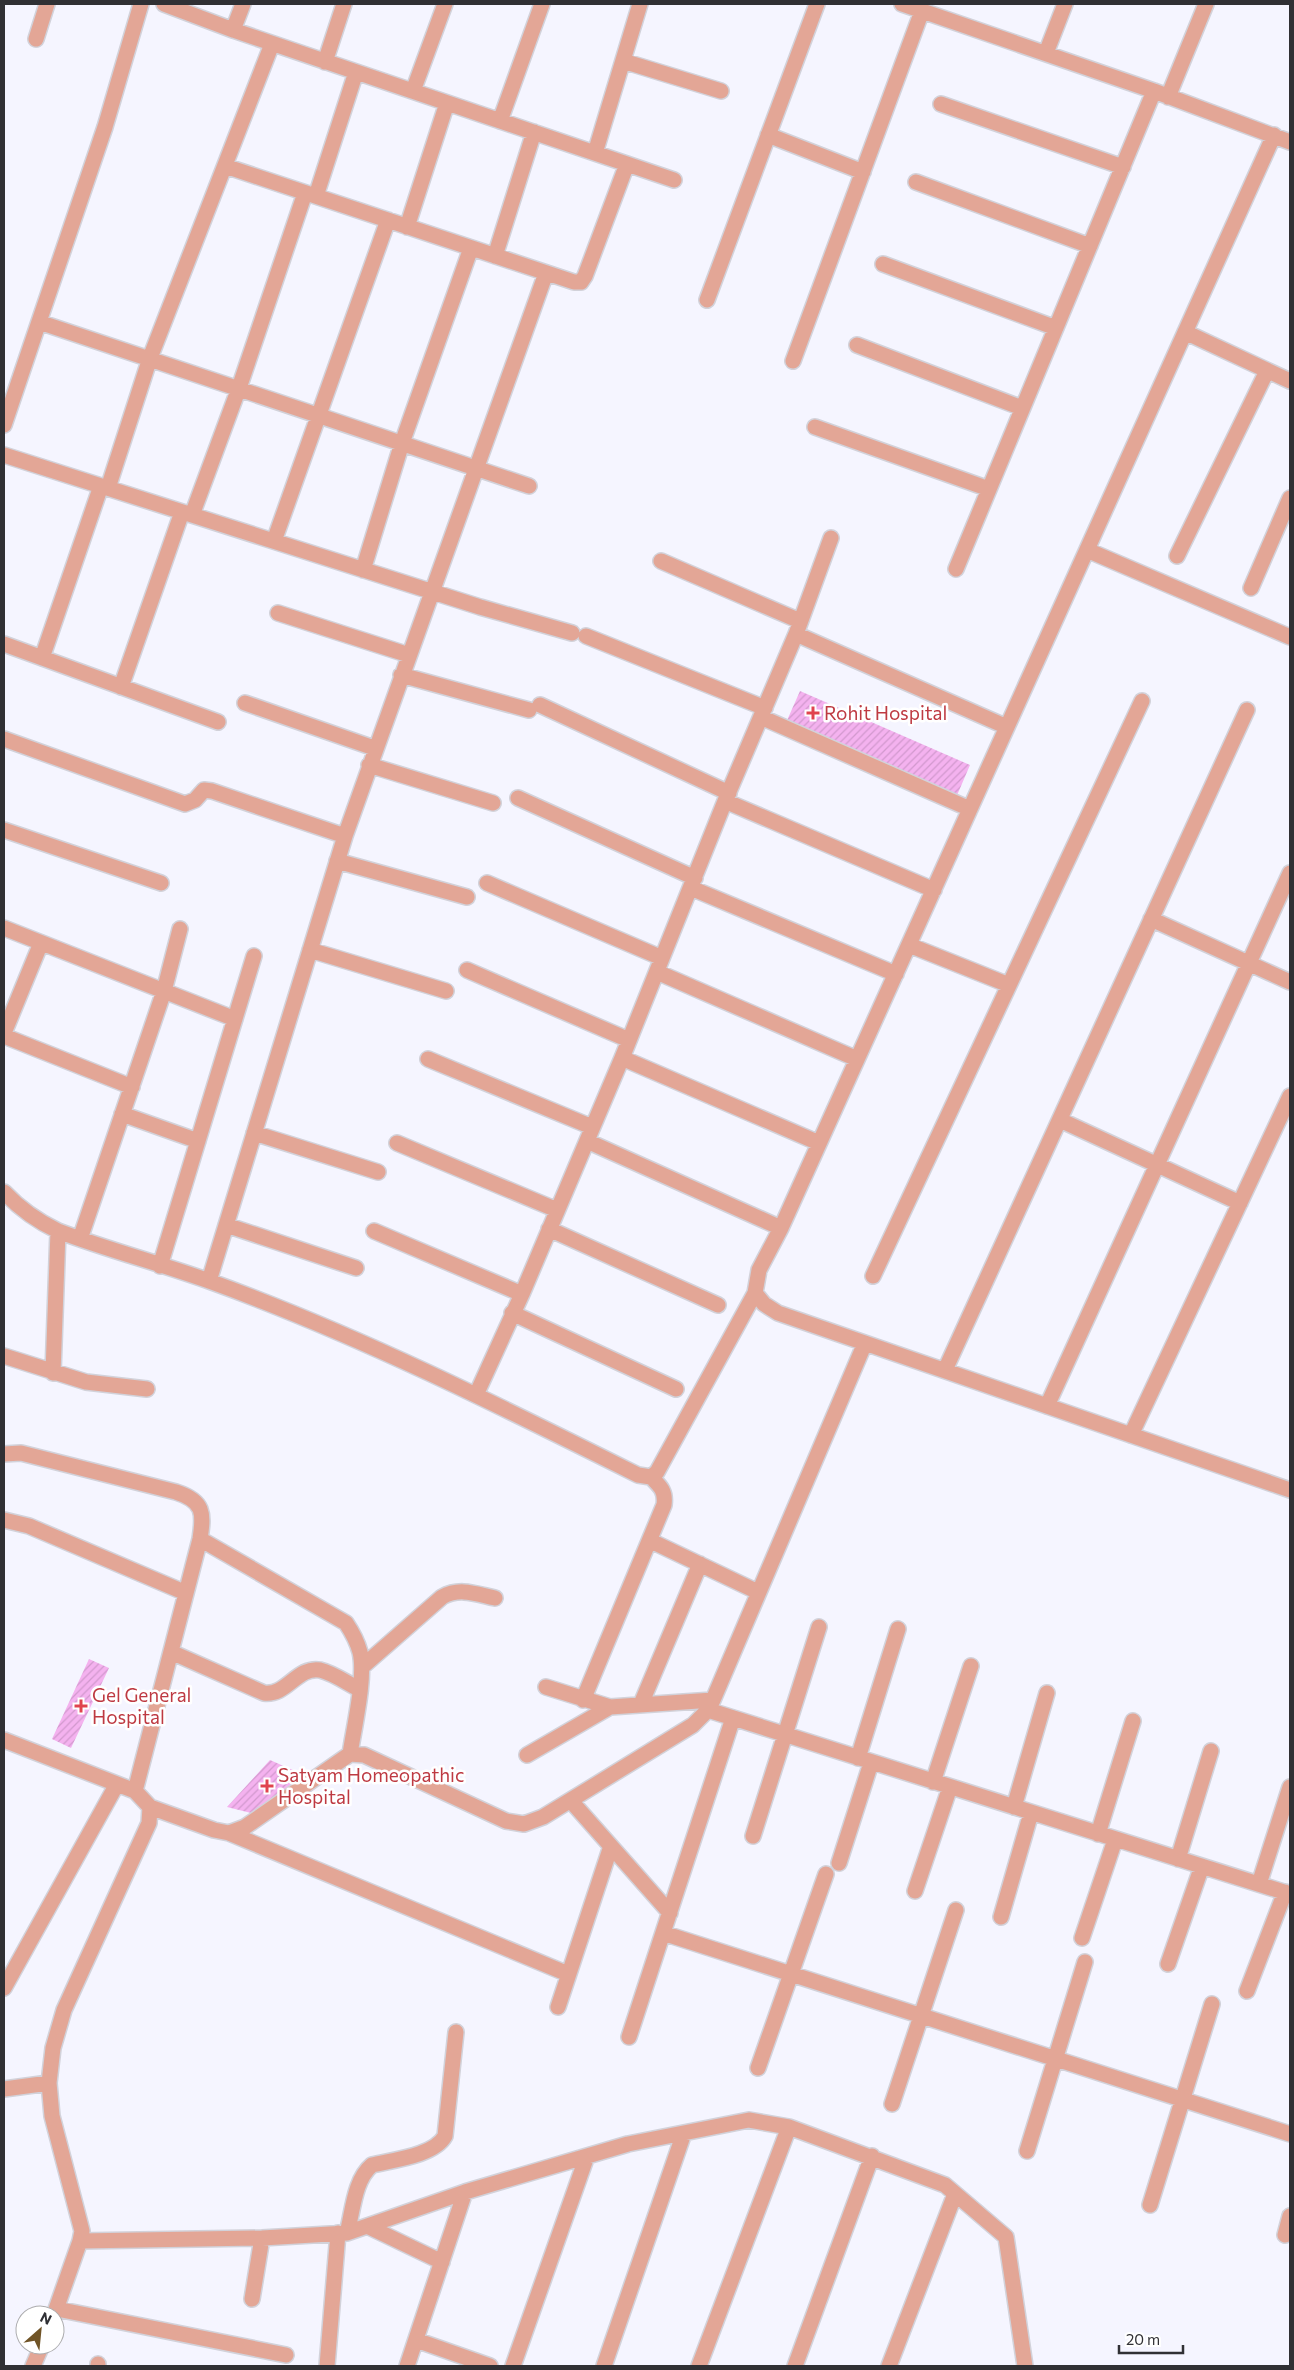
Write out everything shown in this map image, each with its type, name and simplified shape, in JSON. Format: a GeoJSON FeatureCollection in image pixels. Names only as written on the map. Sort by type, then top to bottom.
{"type":"FeatureCollection","features":[{"type":"Feature","properties":{"kind":"street"},"geometry":{"type":"LineString","coordinates":[[36,39],[47,4]]}},
{"type":"Feature","properties":{"kind":"street"},"geometry":{"type":"LineString","coordinates":[[4,425],[106,126],[141,4]]}},
{"type":"Feature","properties":{"kind":"street"},"geometry":{"type":"LineString","coordinates":[[164,4],[272,44],[674,180]]}},
{"type":"Feature","properties":{"kind":"street"},"geometry":{"type":"LineString","coordinates":[[233,30],[243,4]]}},
{"type":"Feature","properties":{"kind":"street"},"geometry":{"type":"LineString","coordinates":[[325,62],[344,4]]}},
{"type":"Feature","properties":{"kind":"street"},"geometry":{"type":"LineString","coordinates":[[413,91],[445,4]]}},
{"type":"Feature","properties":{"kind":"street"},"geometry":{"type":"LineString","coordinates":[[500,121],[542,4]]}},
{"type":"Feature","properties":{"kind":"street"},"geometry":{"type":"LineString","coordinates":[[595,153],[640,4]]}},
{"type":"Feature","properties":{"kind":"street"},"geometry":{"type":"LineString","coordinates":[[707,300],[817,4]]}},
{"type":"Feature","properties":{"kind":"street"},"geometry":{"type":"LineString","coordinates":[[902,4],[1046,53],[1290,142]]}},
{"type":"Feature","properties":{"kind":"street"},"geometry":{"type":"LineString","coordinates":[[1046,53],[1065,4]]}},
{"type":"Feature","properties":{"kind":"street"},"geometry":{"type":"LineString","coordinates":[[956,569],[1122,167],[1206,4]]}},
{"type":"Feature","properties":{"kind":"street"},"geometry":{"type":"LineString","coordinates":[[793,361],[922,11]]}},
{"type":"Feature","properties":{"kind":"street"},"geometry":{"type":"LineString","coordinates":[[42,658],[150,358],[272,44]]}},
{"type":"Feature","properties":{"kind":"street"},"geometry":{"type":"LineString","coordinates":[[623,61],[721,92]]}},
{"type":"Feature","properties":{"kind":"street"},"geometry":{"type":"LineString","coordinates":[[122,687],[187,513],[239,388],[356,72]]}},
{"type":"Feature","properties":{"kind":"street"},"geometry":{"type":"LineString","coordinates":[[407,227],[447,103]]}},
{"type":"Feature","properties":{"kind":"street"},"geometry":{"type":"LineString","coordinates":[[941,104],[1122,167]]}},
{"type":"Feature","properties":{"kind":"street"},"geometry":{"type":"LineString","coordinates":[[495,256],[534,132]]}},
{"type":"Feature","properties":{"kind":"street"},"geometry":{"type":"LineString","coordinates":[[768,135],[863,172]]}},
{"type":"Feature","properties":{"kind":"street"},"geometry":{"type":"LineString","coordinates":[[651,1477],[661,1466],[737,1321],[755,1293],[759,1270],[781,1228],[1274,136]]}},
{"type":"Feature","properties":{"kind":"street"},"geometry":{"type":"LineString","coordinates":[[224,166],[546,273],[574,282],[581,282],[628,164]]}},
{"type":"Feature","properties":{"kind":"street"},"geometry":{"type":"LineString","coordinates":[[916,182],[1090,246]]}},
{"type":"Feature","properties":{"kind":"street"},"geometry":{"type":"LineString","coordinates":[[274,541],[388,220]]}},
{"type":"Feature","properties":{"kind":"street"},"geometry":{"type":"LineString","coordinates":[[363,570],[402,443],[472,248]]}},
{"type":"Feature","properties":{"kind":"street"},"geometry":{"type":"LineString","coordinates":[[883,264],[1056,328]]}},
{"type":"Feature","properties":{"kind":"street"},"geometry":{"type":"LineString","coordinates":[[209,1281],[344,836],[546,273]]}},
{"type":"Feature","properties":{"kind":"street"},"geometry":{"type":"LineString","coordinates":[[39,322],[529,486]]}},
{"type":"Feature","properties":{"kind":"street"},"geometry":{"type":"LineString","coordinates":[[1185,332],[1267,372],[1290,381]]}},
{"type":"Feature","properties":{"kind":"street"},"geometry":{"type":"LineString","coordinates":[[857,345],[1022,408]]}},
{"type":"Feature","properties":{"kind":"street"},"geometry":{"type":"LineString","coordinates":[[1177,556],[1267,372]]}},
{"type":"Feature","properties":{"kind":"street"},"geometry":{"type":"LineString","coordinates":[[815,427],[989,489]]}},
{"type":"Feature","properties":{"kind":"street"},"geometry":{"type":"LineString","coordinates":[[4,455],[432,592],[579,634],[763,712],[970,809]]}},
{"type":"Feature","properties":{"kind":"street"},"geometry":{"type":"LineString","coordinates":[[1251,588],[1290,498]]}},
{"type":"Feature","properties":{"kind":"street"},"geometry":{"type":"LineString","coordinates":[[476,1395],[512,1312],[522,1294],[622,1058],[727,797],[798,628],[831,538]]}},
{"type":"Feature","properties":{"kind":"street"},"geometry":{"type":"LineString","coordinates":[[1087,550],[1290,637]]}},
{"type":"Feature","properties":{"kind":"street"},"geometry":{"type":"LineString","coordinates":[[661,561],[1007,727]]}},
{"type":"Feature","properties":{"kind":"street"},"geometry":{"type":"LineString","coordinates":[[278,613],[409,655]]}},
{"type":"Feature","properties":{"kind":"street"},"geometry":{"type":"LineString","coordinates":[[4,644],[218,722]]}},
{"type":"Feature","properties":{"kind":"street"},"geometry":{"type":"LineString","coordinates":[[401,675],[534,708],[934,890]]}},
{"type":"Feature","properties":{"kind":"street"},"geometry":{"type":"LineString","coordinates":[[873,1276],[1142,701]]}},
{"type":"Feature","properties":{"kind":"street"},"geometry":{"type":"LineString","coordinates":[[245,703],[374,748]]}},
{"type":"Feature","properties":{"kind":"street"},"geometry":{"type":"LineString","coordinates":[[945,1370],[1247,710]]}},
{"type":"Feature","properties":{"kind":"street"},"geometry":{"type":"LineString","coordinates":[[4,739],[185,804],[195,800],[204,790],[212,791],[344,836]]}},
{"type":"Feature","properties":{"kind":"street"},"geometry":{"type":"LineString","coordinates":[[369,765],[493,803]]}},
{"type":"Feature","properties":{"kind":"street"},"geometry":{"type":"LineString","coordinates":[[518,798],[693,883],[896,974]]}},
{"type":"Feature","properties":{"kind":"street"},"geometry":{"type":"LineString","coordinates":[[4,830],[161,883]]}},
{"type":"Feature","properties":{"kind":"street"},"geometry":{"type":"LineString","coordinates":[[337,861],[467,897]]}},
{"type":"Feature","properties":{"kind":"street"},"geometry":{"type":"LineString","coordinates":[[1047,1406],[1290,873]]}},
{"type":"Feature","properties":{"kind":"street"},"geometry":{"type":"LineString","coordinates":[[487,883],[857,1059]]}},
{"type":"Feature","properties":{"kind":"street"},"geometry":{"type":"LineString","coordinates":[[1151,919],[1290,982]]}},
{"type":"Feature","properties":{"kind":"street"},"geometry":{"type":"LineString","coordinates":[[4,928],[235,1019]]}},
{"type":"Feature","properties":{"kind":"street"},"geometry":{"type":"LineString","coordinates":[[80,1239],[164,991],[180,929]]}},
{"type":"Feature","properties":{"kind":"street"},"geometry":{"type":"LineString","coordinates":[[41,943],[4,1034],[132,1088]]}},
{"type":"Feature","properties":{"kind":"street"},"geometry":{"type":"LineString","coordinates":[[909,945],[1009,986]]}},
{"type":"Feature","properties":{"kind":"street"},"geometry":{"type":"LineString","coordinates":[[310,950],[446,991]]}},
{"type":"Feature","properties":{"kind":"street"},"geometry":{"type":"LineString","coordinates":[[160,1266],[254,956]]}},
{"type":"Feature","properties":{"kind":"street"},"geometry":{"type":"LineString","coordinates":[[467,970],[629,1040]]}},
{"type":"Feature","properties":{"kind":"street"},"geometry":{"type":"LineString","coordinates":[[622,1058],[819,1143]]}},
{"type":"Feature","properties":{"kind":"street"},"geometry":{"type":"LineString","coordinates":[[428,1059],[590,1134],[781,1228]]}},
{"type":"Feature","properties":{"kind":"street"},"geometry":{"type":"LineString","coordinates":[[1132,1435],[1290,1096]]}},
{"type":"Feature","properties":{"kind":"street"},"geometry":{"type":"LineString","coordinates":[[122,1114],[198,1141]]}},
{"type":"Feature","properties":{"kind":"street"},"geometry":{"type":"LineString","coordinates":[[1060,1120],[1240,1203]]}},
{"type":"Feature","properties":{"kind":"street"},"geometry":{"type":"LineString","coordinates":[[254,1133],[378,1172]]}},
{"type":"Feature","properties":{"kind":"street"},"geometry":{"type":"LineString","coordinates":[[397,1143],[557,1210]]}},
{"type":"Feature","properties":{"kind":"street"},"geometry":{"type":"LineString","coordinates":[[4,1192],[32,1217],[58,1232],[209,1281],[326,1329],[476,1395],[638,1475],[651,1477],[663,1489],[666,1496],[651,1541],[583,1700]]}},
{"type":"Feature","properties":{"kind":"street"},"geometry":{"type":"LineString","coordinates":[[226,1225],[356,1268]]}},
{"type":"Feature","properties":{"kind":"street"},"geometry":{"type":"LineString","coordinates":[[549,1229],[718,1305]]}},
{"type":"Feature","properties":{"kind":"street"},"geometry":{"type":"LineString","coordinates":[[374,1231],[522,1294]]}},
{"type":"Feature","properties":{"kind":"street"},"geometry":{"type":"LineString","coordinates":[[53,1373],[58,1232]]}},
{"type":"Feature","properties":{"kind":"street"},"geometry":{"type":"LineString","coordinates":[[755,1293],[764,1304],[778,1313],[1290,1490]]}},
{"type":"Feature","properties":{"kind":"street"},"geometry":{"type":"LineString","coordinates":[[512,1312],[676,1389]]}},
{"type":"Feature","properties":{"kind":"street"},"geometry":{"type":"LineString","coordinates":[[229,1833],[245,1827],[339,1759],[350,1754],[364,1755],[506,1821],[524,1824],[544,1817],[693,1725],[711,1705],[865,1343]]}},
{"type":"Feature","properties":{"kind":"street"},"geometry":{"type":"LineString","coordinates":[[4,1356],[53,1373],[105,1386],[147,1389]]}},
{"type":"Feature","properties":{"kind":"street"},"geometry":{"type":"LineString","coordinates":[[4,1454],[21,1452],[186,1495],[200,1507],[203,1516],[200,1539],[135,1791]]}},
{"type":"Feature","properties":{"kind":"street"},"geometry":{"type":"LineString","coordinates":[[4,1520],[29,1526],[186,1593]]}},
{"type":"Feature","properties":{"kind":"street"},"geometry":{"type":"LineString","coordinates":[[200,1539],[346,1624],[354,1636],[360,1652],[362,1667],[350,1754]]}},
{"type":"Feature","properties":{"kind":"street"},"geometry":{"type":"LineString","coordinates":[[651,1541],[758,1592]]}},
{"type":"Feature","properties":{"kind":"street"},"geometry":{"type":"LineString","coordinates":[[641,1704],[700,1564]]}},
{"type":"Feature","properties":{"kind":"street"},"geometry":{"type":"LineString","coordinates":[[362,1667],[447,1594],[460,1591],[495,1598]]}},
{"type":"Feature","properties":{"kind":"street"},"geometry":{"type":"LineString","coordinates":[[753,1836],[783,1734],[819,1627]]}},
{"type":"Feature","properties":{"kind":"street"},"geometry":{"type":"LineString","coordinates":[[839,1863],[898,1629]]}},
{"type":"Feature","properties":{"kind":"street"},"geometry":{"type":"LineString","coordinates":[[172,1652],[264,1693],[278,1692],[306,1671],[313,1670],[321,1670],[359,1689]]}},
{"type":"Feature","properties":{"kind":"street"},"geometry":{"type":"LineString","coordinates":[[933,1782],[971,1666]]}},
{"type":"Feature","properties":{"kind":"street"},"geometry":{"type":"LineString","coordinates":[[546,1687],[610,1707],[641,1704],[711,1705],[733,1718],[1288,1893],[1248,1991]]}},
{"type":"Feature","properties":{"kind":"street"},"geometry":{"type":"LineString","coordinates":[[1014,1807],[1047,1693]]}},
{"type":"Feature","properties":{"kind":"street"},"geometry":{"type":"LineString","coordinates":[[527,1755],[610,1707]]}},
{"type":"Feature","properties":{"kind":"street"},"geometry":{"type":"LineString","coordinates":[[629,2037],[733,1718]]}},
{"type":"Feature","properties":{"kind":"street"},"geometry":{"type":"LineString","coordinates":[[1098,1834],[1133,1721]]}},
{"type":"Feature","properties":{"kind":"street"},"geometry":{"type":"LineString","coordinates":[[4,1740],[135,1791],[150,1807],[214,1830],[229,1833],[568,1974]]}},
{"type":"Feature","properties":{"kind":"street"},"geometry":{"type":"LineString","coordinates":[[1178,1859],[1211,1751]]}},
{"type":"Feature","properties":{"kind":"street"},"geometry":{"type":"LineString","coordinates":[[4,1988],[117,1784]]}},
{"type":"Feature","properties":{"kind":"street"},"geometry":{"type":"LineString","coordinates":[[1259,1884],[1290,1786]]}},
{"type":"Feature","properties":{"kind":"street"},"geometry":{"type":"LineString","coordinates":[[915,1891],[950,1787]]}},
{"type":"Feature","properties":{"kind":"street"},"geometry":{"type":"LineString","coordinates":[[571,1801],[670,1913]]}},
{"type":"Feature","properties":{"kind":"street"},"geometry":{"type":"LineString","coordinates":[[57,2305],[81,2236],[74,2197],[52,2116],[49,2083],[54,2048],[64,2010],[149,1823],[150,1807]]}},
{"type":"Feature","properties":{"kind":"street"},"geometry":{"type":"LineString","coordinates":[[1001,1917],[1032,1813]]}},
{"type":"Feature","properties":{"kind":"street"},"geometry":{"type":"LineString","coordinates":[[1082,1938],[1115,1840]]}},
{"type":"Feature","properties":{"kind":"street"},"geometry":{"type":"LineString","coordinates":[[558,2006],[611,1846]]}},
{"type":"Feature","properties":{"kind":"street"},"geometry":{"type":"LineString","coordinates":[[1168,1964],[1202,1866]]}},
{"type":"Feature","properties":{"kind":"street"},"geometry":{"type":"LineString","coordinates":[[758,2068],[826,1874]]}},
{"type":"Feature","properties":{"kind":"street"},"geometry":{"type":"LineString","coordinates":[[892,2104],[956,1910]]}},
{"type":"Feature","properties":{"kind":"street"},"geometry":{"type":"LineString","coordinates":[[663,1934],[1290,2134]]}},
{"type":"Feature","properties":{"kind":"street"},"geometry":{"type":"LineString","coordinates":[[1027,2151],[1085,1962]]}},
{"type":"Feature","properties":{"kind":"street"},"geometry":{"type":"LineString","coordinates":[[1150,2204],[1212,2004]]}},
{"type":"Feature","properties":{"kind":"street"},"geometry":{"type":"LineString","coordinates":[[327,2366],[343,2233],[353,2211],[359,2182],[365,2171],[372,2165],[427,2151],[441,2143],[445,2136],[456,2032]]}},
{"type":"Feature","properties":{"kind":"street"},"geometry":{"type":"LineString","coordinates":[[4,2090],[49,2083]]}},
{"type":"Feature","properties":{"kind":"street"},"geometry":{"type":"LineString","coordinates":[[81,2236],[262,2238],[343,2233],[465,2192],[628,2144],[749,2120],[789,2127],[872,2156],[945,2185],[1006,2238],[1025,2366]]}},
{"type":"Feature","properties":{"kind":"street"},"geometry":{"type":"LineString","coordinates":[[699,2366],[789,2127]]}},
{"type":"Feature","properties":{"kind":"street"},"geometry":{"type":"LineString","coordinates":[[604,2366],[684,2133]]}},
{"type":"Feature","properties":{"kind":"street"},"geometry":{"type":"LineString","coordinates":[[513,2366],[587,2156]]}},
{"type":"Feature","properties":{"kind":"street"},"geometry":{"type":"LineString","coordinates":[[795,2366],[872,2156]]}},
{"type":"Feature","properties":{"kind":"street"},"geometry":{"type":"LineString","coordinates":[[408,2366],[465,2192]]}},
{"type":"Feature","properties":{"kind":"street"},"geometry":{"type":"LineString","coordinates":[[888,2366],[955,2194]]}},
{"type":"Feature","properties":{"kind":"street"},"geometry":{"type":"LineString","coordinates":[[1285,2235],[1290,2216]]}},
{"type":"Feature","properties":{"kind":"street"},"geometry":{"type":"LineString","coordinates":[[367,2226],[442,2262]]}},
{"type":"Feature","properties":{"kind":"street"},"geometry":{"type":"LineString","coordinates":[[252,2299],[262,2238]]}},
{"type":"Feature","properties":{"kind":"street"},"geometry":{"type":"LineString","coordinates":[[65,2314],[286,2355]]}},
{"type":"Feature","properties":{"kind":"street"},"geometry":{"type":"LineString","coordinates":[[416,2340],[490,2366]]}},
{"type":"Feature","properties":{"kind":"building"},"geometry":{"type":"Polygon","coordinates":[[[800,691],[970,765],[955,800],[785,725],[800,691]]]}},
{"type":"Feature","properties":{"kind":"building"},"geometry":{"type":"Polygon","coordinates":[[[89,1659],[109,1668],[71,1748],[52,1739],[89,1659]]]}},
{"type":"Feature","properties":{"kind":"building"},"geometry":{"type":"Polygon","coordinates":[[[270,1760],[304,1775],[251,1813],[227,1807],[270,1760]]]}},
{"type":"Feature","properties":{"kind":"place","name":"Rohit Hospital"},"geometry":{"type":"Point","coordinates":[813,713]}},
{"type":"Feature","properties":{"kind":"place","name":"Gel General Hospital"},"geometry":{"type":"Point","coordinates":[81,1706]}},
{"type":"Feature","properties":{"kind":"place","name":"Satyam Homeopathic Hospital"},"geometry":{"type":"Point","coordinates":[267,1786]}}]}
